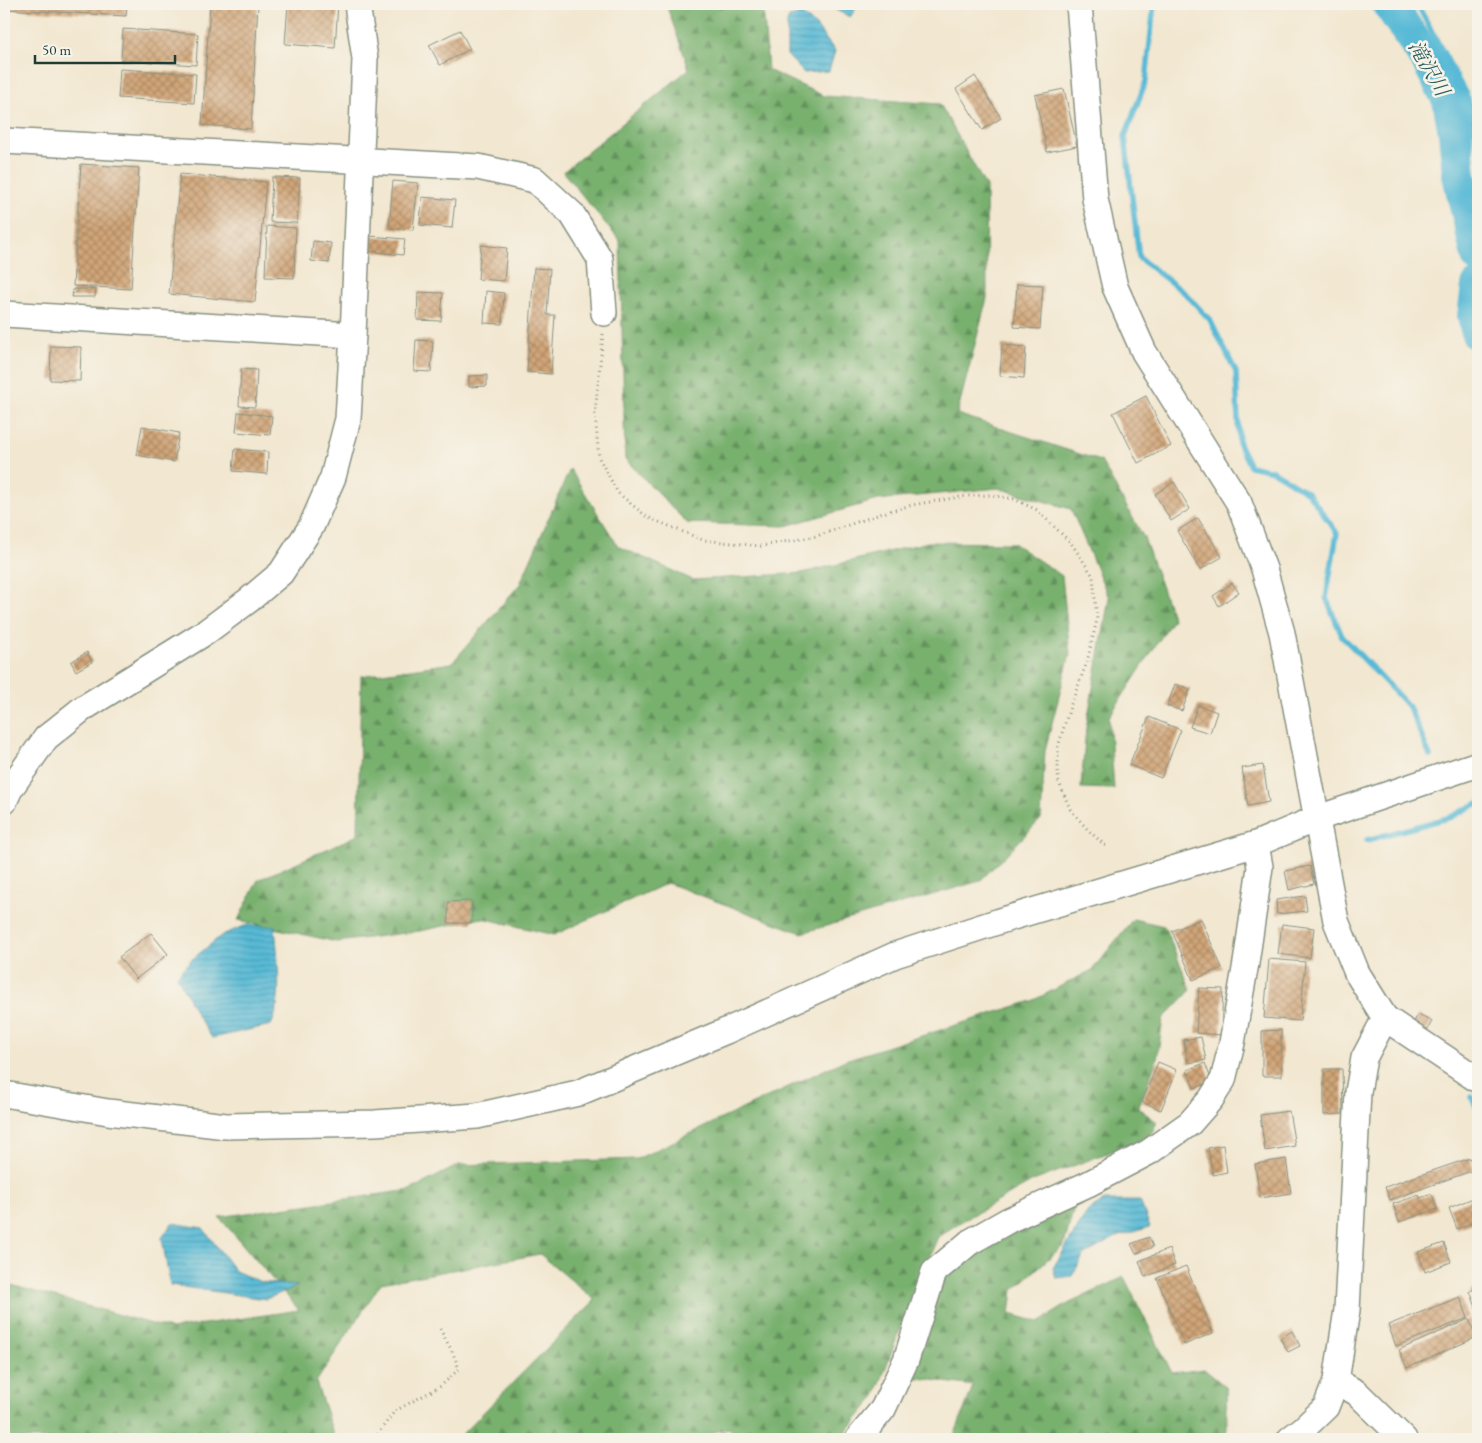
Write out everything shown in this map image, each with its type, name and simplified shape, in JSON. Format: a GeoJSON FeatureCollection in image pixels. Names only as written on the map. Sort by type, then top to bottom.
{"type":"FeatureCollection","features":[{"type":"Feature","properties":{"kind":"street"},"geometry":{"type":"LineString","coordinates":[[4,802],[10,789],[46,738],[82,709],[206,632],[250,600],[280,573],[311,528],[333,477],[348,419],[365,59],[357,4]]}},
{"type":"Feature","properties":{"kind":"street"},"geometry":{"type":"LineString","coordinates":[[1078,4],[1095,199],[1115,287],[1144,352],[1239,503],[1264,569],[1282,633],[1336,921],[1357,973],[1385,1018],[1478,1080]]}},
{"type":"Feature","properties":{"kind":"street"},"geometry":{"type":"LineString","coordinates":[[4,141],[478,167],[535,180],[572,214],[600,259],[604,313]]}},
{"type":"Feature","properties":{"kind":"street"},"geometry":{"type":"LineString","coordinates":[[4,314],[353,335]]}},
{"type":"Feature","properties":{"kind":"street"},"geometry":{"type":"LineString","coordinates":[[4,1094],[108,1112],[226,1126],[374,1123],[477,1116],[578,1093],[726,1031],[895,955],[1003,920],[1256,844],[1318,818],[1478,764]]}},
{"type":"Feature","properties":{"kind":"street"},"geometry":{"type":"LineString","coordinates":[[858,1439],[883,1409],[906,1360],[934,1272],[970,1242],[985,1233],[1088,1184],[1149,1152],[1190,1122],[1211,1099],[1223,1080],[1245,972],[1260,867],[1256,844]]}},
{"type":"Feature","properties":{"kind":"street"},"geometry":{"type":"LineString","coordinates":[[1290,1439],[1303,1430],[1326,1407],[1336,1381],[1347,1310],[1358,1092],[1364,1058],[1385,1018]]}},
{"type":"Feature","properties":{"kind":"street"},"geometry":{"type":"LineString","coordinates":[[1336,1381],[1357,1393],[1404,1439]]}},
{"type":"Feature","properties":{"kind":"path"},"geometry":{"type":"LineString","coordinates":[[604,313],[595,414],[599,458],[618,493],[647,517],[703,540],[761,546],[817,536],[912,505],[966,496],[991,495],[1014,499],[1037,510],[1071,544],[1093,576],[1098,620],[1087,662],[1070,707],[1058,747],[1058,780],[1070,809],[1088,830],[1108,848]]}},
{"type":"Feature","properties":{"kind":"path"},"geometry":{"type":"LineString","coordinates":[[376,1439],[376,1436],[395,1411],[441,1386],[458,1369],[453,1353],[440,1328]]}},
{"type":"Feature","properties":{"kind":"green space"},"geometry":{"type":"Polygon","coordinates":[[[666,4],[763,4],[768,70],[824,96],[940,104],[986,187],[987,298],[957,414],[1101,461],[1144,538],[1173,619],[1109,717],[1114,789],[1081,788],[1086,728],[1109,598],[1071,509],[998,488],[878,500],[785,526],[687,523],[625,459],[620,241],[563,172],[689,69],[666,4]]]}},
{"type":"Feature","properties":{"kind":"green space"},"geometry":{"type":"Polygon","coordinates":[[[570,469],[618,546],[693,580],[802,573],[928,542],[1013,543],[1062,576],[1070,654],[1045,750],[1041,819],[980,881],[802,933],[667,883],[554,935],[482,918],[420,931],[337,942],[238,920],[258,880],[358,835],[361,676],[452,663],[520,584],[570,469]]]}},
{"type":"Feature","properties":{"kind":"green space"},"geometry":{"type":"Polygon","coordinates":[[[1133,919],[1164,926],[1191,990],[1163,1019],[1157,1059],[1138,1108],[1157,1122],[1150,1137],[1033,1181],[957,1224],[938,1237],[914,1292],[874,1399],[840,1439],[739,1439],[729,1428],[692,1439],[466,1439],[460,1436],[595,1300],[540,1254],[381,1283],[316,1382],[335,1439],[4,1439],[4,1283],[170,1329],[299,1310],[219,1217],[410,1190],[459,1165],[637,1159],[845,1060],[1032,1001],[1092,970],[1133,919]]]}},
{"type":"Feature","properties":{"kind":"green space"},"geometry":{"type":"Polygon","coordinates":[[[1075,1204],[1064,1245],[1013,1290],[1010,1314],[1039,1322],[1068,1304],[1124,1277],[1172,1373],[1204,1369],[1226,1387],[1227,1428],[1225,1439],[953,1439],[973,1386],[912,1377],[918,1352],[946,1273],[1018,1230],[1075,1204]]]}},
{"type":"Feature","properties":{"kind":"water"},"geometry":{"type":"Polygon","coordinates":[[[833,4],[856,4],[857,7],[850,17],[834,9],[833,4]]]}},
{"type":"Feature","properties":{"kind":"water"},"geometry":{"type":"Polygon","coordinates":[[[801,14],[816,26],[835,51],[829,71],[804,73],[787,55],[787,23],[789,17],[801,14]]]}},
{"type":"Feature","properties":{"kind":"water"},"geometry":{"type":"Polygon","coordinates":[[[247,925],[275,926],[279,990],[275,1015],[271,1025],[212,1038],[197,1015],[177,976],[190,961],[222,935],[247,925]]]}},
{"type":"Feature","properties":{"kind":"water"},"geometry":{"type":"Polygon","coordinates":[[[1104,1201],[1140,1201],[1150,1227],[1114,1238],[1084,1255],[1072,1276],[1056,1278],[1053,1268],[1088,1211],[1104,1201]]]}},
{"type":"Feature","properties":{"kind":"water"},"geometry":{"type":"Polygon","coordinates":[[[172,1223],[203,1228],[235,1271],[261,1282],[298,1286],[266,1299],[170,1285],[162,1238],[172,1223]]]}},
{"type":"Feature","properties":{"kind":"building"},"geometry":{"type":"Polygon","coordinates":[[[4,4],[127,4],[126,16],[4,9],[4,4]]]}},
{"type":"Feature","properties":{"kind":"building"},"geometry":{"type":"Polygon","coordinates":[[[210,4],[258,4],[251,129],[202,125],[210,4]]]}},
{"type":"Feature","properties":{"kind":"building"},"geometry":{"type":"Polygon","coordinates":[[[288,4],[338,4],[335,48],[285,44],[288,4]]]}},
{"type":"Feature","properties":{"kind":"building"},"geometry":{"type":"Polygon","coordinates":[[[123,29],[198,34],[196,65],[121,60],[123,29]]]}},
{"type":"Feature","properties":{"kind":"building"},"geometry":{"type":"Polygon","coordinates":[[[460,30],[470,49],[440,65],[429,45],[460,30]]]}},
{"type":"Feature","properties":{"kind":"building"},"geometry":{"type":"Polygon","coordinates":[[[120,69],[196,74],[194,103],[118,98],[120,69]]]}},
{"type":"Feature","properties":{"kind":"building"},"geometry":{"type":"Polygon","coordinates":[[[975,76],[1001,118],[982,130],[956,89],[975,76]]]}},
{"type":"Feature","properties":{"kind":"building"},"geometry":{"type":"Polygon","coordinates":[[[1064,89],[1077,146],[1047,152],[1035,95],[1064,89]]]}},
{"type":"Feature","properties":{"kind":"building"},"geometry":{"type":"Polygon","coordinates":[[[81,164],[139,168],[131,289],[73,286],[81,164]]]}},
{"type":"Feature","properties":{"kind":"building"},"geometry":{"type":"Polygon","coordinates":[[[180,174],[266,182],[255,302],[169,294],[180,174]]]}},
{"type":"Feature","properties":{"kind":"building"},"geometry":{"type":"Polygon","coordinates":[[[272,177],[300,178],[297,223],[270,222],[272,177]]]}},
{"type":"Feature","properties":{"kind":"building"},"geometry":{"type":"Polygon","coordinates":[[[393,181],[418,183],[413,230],[389,228],[393,181]]]}},
{"type":"Feature","properties":{"kind":"building"},"geometry":{"type":"Polygon","coordinates":[[[422,197],[455,200],[452,228],[420,225],[422,197]]]}},
{"type":"Feature","properties":{"kind":"building"},"geometry":{"type":"Polygon","coordinates":[[[267,226],[296,228],[294,278],[265,277],[267,226]]]}},
{"type":"Feature","properties":{"kind":"building"},"geometry":{"type":"Polygon","coordinates":[[[370,236],[405,239],[403,255],[368,251],[370,236]]]}},
{"type":"Feature","properties":{"kind":"building"},"geometry":{"type":"Polygon","coordinates":[[[313,241],[331,243],[329,263],[311,261],[313,241]]]}},
{"type":"Feature","properties":{"kind":"building"},"geometry":{"type":"Polygon","coordinates":[[[481,245],[507,248],[504,281],[478,279],[481,245]]]}},
{"type":"Feature","properties":{"kind":"building"},"geometry":{"type":"Polygon","coordinates":[[[534,268],[550,269],[547,315],[555,315],[551,374],[527,372],[534,268]]]}},
{"type":"Feature","properties":{"kind":"building"},"geometry":{"type":"Polygon","coordinates":[[[1017,284],[1043,285],[1040,329],[1014,327],[1017,284]]]}},
{"type":"Feature","properties":{"kind":"building"},"geometry":{"type":"Polygon","coordinates":[[[73,289],[96,289],[95,297],[72,297],[73,289]]]}},
{"type":"Feature","properties":{"kind":"building"},"geometry":{"type":"Polygon","coordinates":[[[486,291],[504,293],[502,324],[484,323],[486,291]]]}},
{"type":"Feature","properties":{"kind":"building"},"geometry":{"type":"Polygon","coordinates":[[[418,292],[443,293],[441,321],[417,320],[418,292]]]}},
{"type":"Feature","properties":{"kind":"building"},"geometry":{"type":"Polygon","coordinates":[[[416,340],[433,341],[431,372],[414,371],[416,340]]]}},
{"type":"Feature","properties":{"kind":"building"},"geometry":{"type":"Polygon","coordinates":[[[1002,345],[1026,347],[1024,378],[1000,376],[1002,345]]]}},
{"type":"Feature","properties":{"kind":"building"},"geometry":{"type":"Polygon","coordinates":[[[51,346],[81,347],[80,381],[50,380],[51,346]]]}},
{"type":"Feature","properties":{"kind":"building"},"geometry":{"type":"Polygon","coordinates":[[[241,369],[257,370],[255,407],[239,406],[241,369]]]}},
{"type":"Feature","properties":{"kind":"building"},"geometry":{"type":"Polygon","coordinates":[[[487,375],[487,386],[469,387],[469,376],[487,375]]]}},
{"type":"Feature","properties":{"kind":"building"},"geometry":{"type":"Polygon","coordinates":[[[1146,396],[1171,446],[1138,463],[1113,413],[1146,396]]]}},
{"type":"Feature","properties":{"kind":"building"},"geometry":{"type":"Polygon","coordinates":[[[238,412],[272,416],[270,435],[236,432],[238,412]]]}},
{"type":"Feature","properties":{"kind":"building"},"geometry":{"type":"Polygon","coordinates":[[[142,426],[179,433],[174,462],[137,455],[142,426]]]}},
{"type":"Feature","properties":{"kind":"building"},"geometry":{"type":"Polygon","coordinates":[[[235,449],[268,452],[267,474],[233,471],[235,449]]]}},
{"type":"Feature","properties":{"kind":"building"},"geometry":{"type":"Polygon","coordinates":[[[1174,482],[1190,509],[1171,521],[1155,494],[1174,482]]]}},
{"type":"Feature","properties":{"kind":"building"},"geometry":{"type":"Polygon","coordinates":[[[1198,518],[1222,557],[1200,570],[1177,531],[1198,518]]]}},
{"type":"Feature","properties":{"kind":"building"},"geometry":{"type":"Polygon","coordinates":[[[1232,583],[1239,592],[1219,606],[1213,596],[1232,583]]]}},
{"type":"Feature","properties":{"kind":"building"},"geometry":{"type":"Polygon","coordinates":[[[87,652],[92,662],[76,671],[71,662],[87,652]]]}},
{"type":"Feature","properties":{"kind":"building"},"geometry":{"type":"Polygon","coordinates":[[[1175,684],[1190,689],[1182,711],[1167,706],[1175,684]]]}},
{"type":"Feature","properties":{"kind":"building"},"geometry":{"type":"Polygon","coordinates":[[[1198,705],[1217,712],[1210,733],[1190,727],[1198,705]]]}},
{"type":"Feature","properties":{"kind":"building"},"geometry":{"type":"Polygon","coordinates":[[[1149,717],[1181,730],[1161,778],[1129,765],[1149,717]]]}},
{"type":"Feature","properties":{"kind":"building"},"geometry":{"type":"Polygon","coordinates":[[[1263,765],[1269,802],[1248,806],[1242,768],[1263,765]]]}},
{"type":"Feature","properties":{"kind":"building"},"geometry":{"type":"Polygon","coordinates":[[[1310,866],[1314,884],[1289,890],[1285,871],[1310,866]]]}},
{"type":"Feature","properties":{"kind":"building"},"geometry":{"type":"Polygon","coordinates":[[[1305,896],[1307,911],[1277,914],[1276,900],[1305,896]]]}},
{"type":"Feature","properties":{"kind":"building"},"geometry":{"type":"Polygon","coordinates":[[[472,901],[472,923],[448,923],[448,902],[472,901]]]}},
{"type":"Feature","properties":{"kind":"building"},"geometry":{"type":"Polygon","coordinates":[[[1201,919],[1222,968],[1193,980],[1172,931],[1201,919]]]}},
{"type":"Feature","properties":{"kind":"building"},"geometry":{"type":"Polygon","coordinates":[[[1282,924],[1314,928],[1310,958],[1278,954],[1282,924]]]}},
{"type":"Feature","properties":{"kind":"building"},"geometry":{"type":"Polygon","coordinates":[[[151,933],[168,954],[136,979],[119,957],[151,933]]]}},
{"type":"Feature","properties":{"kind":"building"},"geometry":{"type":"Polygon","coordinates":[[[1269,959],[1305,962],[1300,1021],[1264,1018],[1269,959]]]}},
{"type":"Feature","properties":{"kind":"building"},"geometry":{"type":"Polygon","coordinates":[[[1199,988],[1223,989],[1221,1035],[1196,1033],[1199,988]]]}},
{"type":"Feature","properties":{"kind":"building"},"geometry":{"type":"Polygon","coordinates":[[[1418,1014],[1432,1021],[1426,1033],[1412,1026],[1418,1014]]]}},
{"type":"Feature","properties":{"kind":"building"},"geometry":{"type":"Polygon","coordinates":[[[1281,1030],[1282,1076],[1262,1076],[1262,1031],[1281,1030]]]}},
{"type":"Feature","properties":{"kind":"building"},"geometry":{"type":"Polygon","coordinates":[[[1201,1037],[1206,1060],[1188,1063],[1184,1040],[1201,1037]]]}},
{"type":"Feature","properties":{"kind":"building"},"geometry":{"type":"Polygon","coordinates":[[[1158,1062],[1177,1070],[1161,1110],[1142,1102],[1158,1062]]]}},
{"type":"Feature","properties":{"kind":"building"},"geometry":{"type":"Polygon","coordinates":[[[1205,1063],[1212,1082],[1194,1088],[1187,1070],[1205,1063]]]}},
{"type":"Feature","properties":{"kind":"building"},"geometry":{"type":"Polygon","coordinates":[[[1324,1069],[1342,1069],[1343,1114],[1324,1115],[1324,1069]]]}},
{"type":"Feature","properties":{"kind":"building"},"geometry":{"type":"Polygon","coordinates":[[[1289,1111],[1295,1146],[1265,1151],[1260,1115],[1289,1111]]]}},
{"type":"Feature","properties":{"kind":"building"},"geometry":{"type":"Polygon","coordinates":[[[1223,1145],[1227,1172],[1213,1175],[1208,1148],[1223,1145]]]}},
{"type":"Feature","properties":{"kind":"building"},"geometry":{"type":"Polygon","coordinates":[[[1470,1158],[1474,1170],[1390,1200],[1385,1187],[1470,1158]]]}},
{"type":"Feature","properties":{"kind":"building"},"geometry":{"type":"Polygon","coordinates":[[[1286,1159],[1291,1193],[1260,1198],[1255,1164],[1286,1159]]]}},
{"type":"Feature","properties":{"kind":"building"},"geometry":{"type":"Polygon","coordinates":[[[1432,1194],[1437,1209],[1399,1222],[1393,1204],[1419,1195],[1420,1198],[1432,1194]]]}},
{"type":"Feature","properties":{"kind":"building"},"geometry":{"type":"Polygon","coordinates":[[[1478,1196],[1478,1220],[1457,1229],[1449,1208],[1478,1196]]]}},
{"type":"Feature","properties":{"kind":"building"},"geometry":{"type":"Polygon","coordinates":[[[1478,1231],[1478,1246],[1473,1233],[1478,1231]]]}},
{"type":"Feature","properties":{"kind":"building"},"geometry":{"type":"Polygon","coordinates":[[[1149,1237],[1153,1247],[1136,1254],[1131,1244],[1149,1237]]]}},
{"type":"Feature","properties":{"kind":"building"},"geometry":{"type":"Polygon","coordinates":[[[1444,1243],[1451,1262],[1425,1272],[1418,1252],[1444,1243]]]}},
{"type":"Feature","properties":{"kind":"building"},"geometry":{"type":"Polygon","coordinates":[[[1169,1249],[1175,1265],[1145,1277],[1139,1261],[1169,1249]]]}},
{"type":"Feature","properties":{"kind":"building"},"geometry":{"type":"Polygon","coordinates":[[[1186,1266],[1213,1333],[1184,1345],[1157,1278],[1186,1266]]]}},
{"type":"Feature","properties":{"kind":"building"},"geometry":{"type":"Polygon","coordinates":[[[1478,1287],[1478,1313],[1470,1291],[1478,1287]]]}},
{"type":"Feature","properties":{"kind":"building"},"geometry":{"type":"Polygon","coordinates":[[[1460,1297],[1468,1318],[1396,1346],[1388,1325],[1460,1297]]]}},
{"type":"Feature","properties":{"kind":"building"},"geometry":{"type":"Polygon","coordinates":[[[1469,1319],[1477,1337],[1407,1368],[1399,1350],[1469,1319]]]}},
{"type":"Feature","properties":{"kind":"building"},"geometry":{"type":"Polygon","coordinates":[[[1292,1331],[1300,1346],[1288,1352],[1280,1338],[1292,1331]]]}},
{"type":"Feature","properties":{"kind":"building"},"geometry":{"type":"Polygon","coordinates":[[[724,1435],[726,1439],[711,1439],[724,1435]]]}},
{"type":"Feature","properties":{"kind":"waterway"},"geometry":{"type":"LineString","coordinates":[[1154,4],[1146,81],[1125,136],[1139,258],[1186,294],[1210,320],[1236,372],[1239,444],[1250,466],[1273,471],[1308,493],[1337,533],[1326,598],[1342,636],[1409,707],[1430,756]]}},
{"type":"Feature","properties":{"kind":"waterway","name":"滝沢川"},"geometry":{"type":"LineString","coordinates":[[1389,4],[1428,61],[1449,100],[1455,132],[1459,175],[1478,256]]}},
{"type":"Feature","properties":{"kind":"waterway"},"geometry":{"type":"LineString","coordinates":[[1417,4],[1468,98],[1478,145]]}},
{"type":"Feature","properties":{"kind":"waterway","name":"滝沢川"},"geometry":{"type":"LineString","coordinates":[[1478,286],[1474,316],[1478,334]]}},
{"type":"Feature","properties":{"kind":"waterway"},"geometry":{"type":"LineString","coordinates":[[1367,840],[1451,817],[1478,803]]}},
{"type":"Feature","properties":{"kind":"waterway"},"geometry":{"type":"LineString","coordinates":[[1472,1097],[1478,1111]]}}]}
